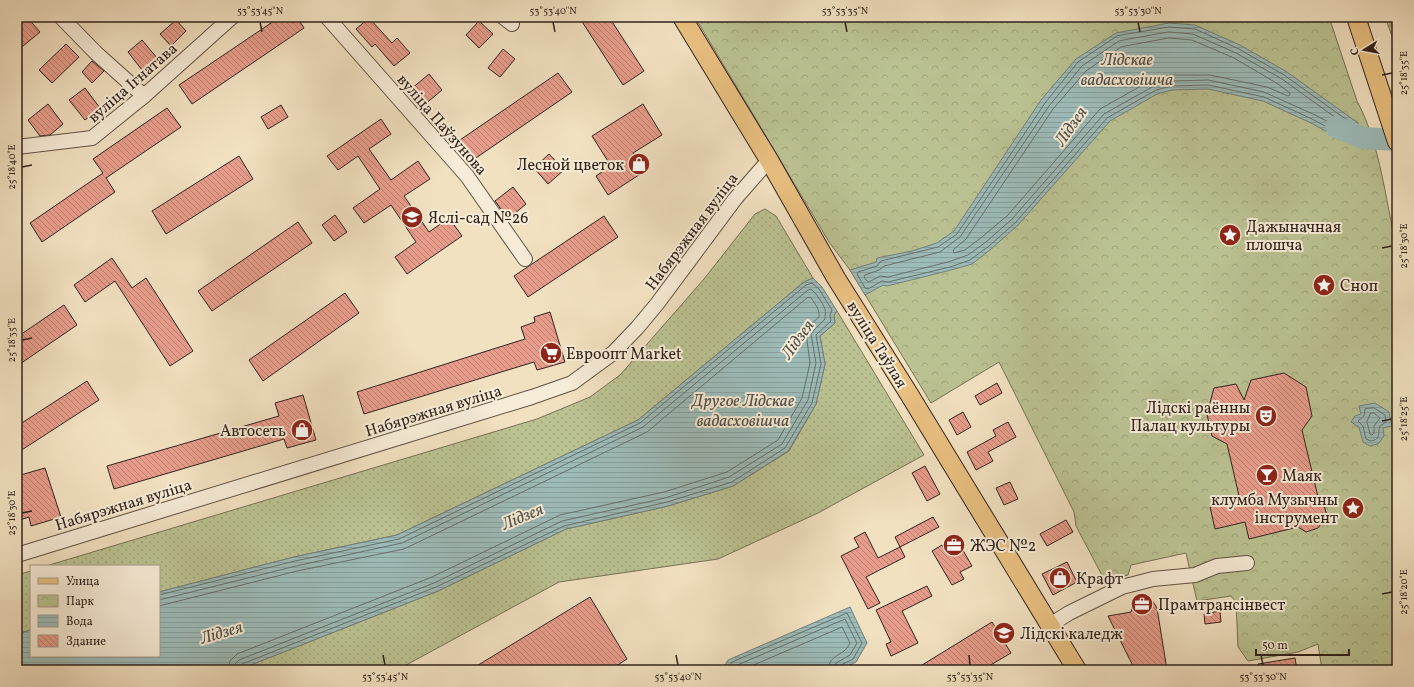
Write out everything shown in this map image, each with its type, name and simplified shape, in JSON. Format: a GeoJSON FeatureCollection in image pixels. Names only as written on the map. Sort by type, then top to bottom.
{"type":"FeatureCollection","features":[{"type":"Feature","properties":{"kind":"main road","name":"вуліца Таўлая"},"geometry":{"type":"LineString","coordinates":[[682,17],[769,160],[836,278],[913,400],[1077,670]]}},
{"type":"Feature","properties":{"kind":"main road"},"geometry":{"type":"LineString","coordinates":[[1356,17],[1397,142]]}},
{"type":"Feature","properties":{"kind":"street"},"geometry":{"type":"LineString","coordinates":[[61,17],[96,54],[144,96]]}},
{"type":"Feature","properties":{"kind":"street","name":"вуліца Ігнатава"},"geometry":{"type":"LineString","coordinates":[[17,147],[92,138],[144,96],[232,17]]}},
{"type":"Feature","properties":{"kind":"street","name":"вуліца Паўзунова"},"geometry":{"type":"LineString","coordinates":[[327,17],[467,176],[525,259]]}},
{"type":"Feature","properties":{"kind":"street","name":"Набярэжная вуліца"},"geometry":{"type":"LineString","coordinates":[[17,555],[532,397],[572,383],[613,353],[637,328],[657,304],[735,199],[769,160]]}},
{"type":"Feature","properties":{"kind":"street"},"geometry":{"type":"LineString","coordinates":[[1050,625],[1069,613],[1122,587],[1153,579],[1195,576],[1217,566],[1246,563]]}},
{"type":"Feature","properties":{"kind":"green space"},"geometry":{"type":"Polygon","coordinates":[[[695,17],[1329,17],[1357,101],[1375,148],[1383,181],[1394,241],[1397,244],[1397,670],[1322,670],[1318,644],[1298,652],[1248,661],[1238,647],[1236,602],[1231,596],[1197,601],[1186,553],[1131,565],[1128,575],[1105,581],[1076,526],[1074,512],[999,362],[931,403],[850,270],[829,242],[695,17]]]}},
{"type":"Feature","properties":{"kind":"green space"},"geometry":{"type":"Polygon","coordinates":[[[1385,17],[1397,17],[1397,50],[1385,17]]]}},
{"type":"Feature","properties":{"kind":"green space"},"geometry":{"type":"Polygon","coordinates":[[[765,209],[776,216],[813,278],[804,282],[638,420],[397,535],[294,557],[160,592],[160,565],[49,565],[537,419],[590,397],[620,375],[704,279],[755,214],[765,209]]]}},
{"type":"Feature","properties":{"kind":"green space"},"geometry":{"type":"Polygon","coordinates":[[[837,311],[924,455],[818,513],[718,559],[559,582],[397,670],[238,670],[438,591],[566,529],[668,506],[733,486],[789,451],[816,404],[825,364],[820,336],[835,323],[834,315],[837,311]]]}},
{"type":"Feature","properties":{"kind":"green space"},"geometry":{"type":"Polygon","coordinates":[[[30,571],[30,630],[17,634],[17,575],[30,571]]]}},
{"type":"Feature","properties":{"kind":"water","name":"Лідскае вадасховішча"},"geometry":{"type":"Polygon","coordinates":[[[1169,23],[1195,25],[1240,45],[1287,72],[1358,123],[1365,148],[1340,139],[1311,123],[1263,101],[1208,89],[1172,90],[1157,94],[1110,121],[1018,225],[972,264],[887,286],[883,285],[865,295],[850,270],[876,262],[877,258],[912,251],[937,243],[954,231],[1041,100],[1076,59],[1116,33],[1169,23]]]}},
{"type":"Feature","properties":{"kind":"water","name":"Другое Лідскае вадасховішча"},"geometry":{"type":"Polygon","coordinates":[[[813,278],[822,287],[837,311],[834,315],[835,323],[820,336],[825,364],[816,404],[788,451],[733,486],[668,506],[566,529],[438,591],[238,670],[17,670],[17,634],[30,630],[30,657],[160,657],[160,592],[294,557],[397,535],[638,420],[804,282],[813,278]]]}},
{"type":"Feature","properties":{"kind":"water"},"geometry":{"type":"Polygon","coordinates":[[[1375,403],[1389,412],[1392,426],[1383,428],[1384,436],[1378,444],[1370,446],[1363,442],[1359,427],[1351,422],[1355,416],[1361,414],[1359,406],[1375,403]]]}},
{"type":"Feature","properties":{"kind":"water"},"geometry":{"type":"Polygon","coordinates":[[[850,607],[867,643],[856,662],[840,670],[722,670],[728,660],[850,607]]]}},
{"type":"Feature","properties":{"kind":"building"},"geometry":{"type":"Polygon","coordinates":[[[21,17],[27,17],[40,32],[17,51],[17,20],[21,17]]]}},
{"type":"Feature","properties":{"kind":"building"},"geometry":{"type":"Polygon","coordinates":[[[280,17],[297,17],[304,28],[192,104],[179,85],[280,17]]]}},
{"type":"Feature","properties":{"kind":"building"},"geometry":{"type":"Polygon","coordinates":[[[579,17],[609,17],[644,71],[623,85],[579,17]]]}},
{"type":"Feature","properties":{"kind":"building"},"geometry":{"type":"Polygon","coordinates":[[[369,18],[392,43],[397,38],[410,53],[394,66],[375,44],[372,47],[356,29],[369,18]]]}},
{"type":"Feature","properties":{"kind":"building"},"geometry":{"type":"Polygon","coordinates":[[[176,20],[186,31],[171,46],[160,34],[176,20]]]}},
{"type":"Feature","properties":{"kind":"building"},"geometry":{"type":"Polygon","coordinates":[[[479,21],[493,34],[479,48],[466,35],[479,21]]]}},
{"type":"Feature","properties":{"kind":"building"},"geometry":{"type":"Polygon","coordinates":[[[142,40],[157,58],[142,70],[128,52],[142,40]]]}},
{"type":"Feature","properties":{"kind":"building"},"geometry":{"type":"Polygon","coordinates":[[[66,44],[79,57],[52,83],[39,70],[66,44]]]}},
{"type":"Feature","properties":{"kind":"building"},"geometry":{"type":"Polygon","coordinates":[[[503,49],[515,59],[500,77],[488,68],[503,49]]]}},
{"type":"Feature","properties":{"kind":"building"},"geometry":{"type":"Polygon","coordinates":[[[92,61],[104,71],[92,83],[82,72],[92,61]]]}},
{"type":"Feature","properties":{"kind":"building"},"geometry":{"type":"Polygon","coordinates":[[[558,73],[572,92],[470,162],[457,142],[558,73]]]}},
{"type":"Feature","properties":{"kind":"building"},"geometry":{"type":"Polygon","coordinates":[[[429,74],[442,90],[423,106],[410,90],[429,74]]]}},
{"type":"Feature","properties":{"kind":"building"},"geometry":{"type":"Polygon","coordinates":[[[85,88],[100,108],[85,120],[69,100],[85,88]]]}},
{"type":"Feature","properties":{"kind":"building"},"geometry":{"type":"Polygon","coordinates":[[[48,104],[63,124],[50,135],[40,136],[28,120],[48,104]]]}},
{"type":"Feature","properties":{"kind":"building"},"geometry":{"type":"Polygon","coordinates":[[[643,104],[662,135],[633,153],[645,171],[608,195],[596,176],[611,166],[592,136],[643,104]]]}},
{"type":"Feature","properties":{"kind":"building"},"geometry":{"type":"Polygon","coordinates":[[[281,105],[288,117],[268,129],[261,117],[281,105]]]}},
{"type":"Feature","properties":{"kind":"building"},"geometry":{"type":"Polygon","coordinates":[[[167,108],[181,127],[106,178],[115,192],[42,242],[30,223],[103,173],[93,159],[167,108]]]}},
{"type":"Feature","properties":{"kind":"building"},"geometry":{"type":"Polygon","coordinates":[[[381,119],[391,134],[369,149],[391,180],[418,161],[430,179],[404,196],[429,232],[449,218],[462,236],[407,274],[395,257],[416,242],[391,205],[364,223],[353,208],[380,189],[358,156],[338,170],[327,156],[381,119]]]}},
{"type":"Feature","properties":{"kind":"building"},"geometry":{"type":"Polygon","coordinates":[[[549,154],[564,170],[548,184],[534,168],[549,154]]]}},
{"type":"Feature","properties":{"kind":"building"},"geometry":{"type":"Polygon","coordinates":[[[239,156],[253,179],[166,234],[152,211],[239,156]]]}},
{"type":"Feature","properties":{"kind":"building"},"geometry":{"type":"Polygon","coordinates":[[[513,187],[526,204],[508,219],[495,201],[513,187]]]}},
{"type":"Feature","properties":{"kind":"building"},"geometry":{"type":"Polygon","coordinates":[[[335,215],[347,232],[334,241],[322,225],[335,215]]]}},
{"type":"Feature","properties":{"kind":"building"},"geometry":{"type":"Polygon","coordinates":[[[604,216],[618,237],[528,297],[514,276],[604,216]]]}},
{"type":"Feature","properties":{"kind":"building"},"geometry":{"type":"Polygon","coordinates":[[[298,222],[312,243],[212,311],[198,291],[298,222]]]}},
{"type":"Feature","properties":{"kind":"building"},"geometry":{"type":"Polygon","coordinates":[[[112,258],[132,288],[146,278],[193,351],[170,366],[115,281],[85,302],[74,285],[112,258]]]}},
{"type":"Feature","properties":{"kind":"building"},"geometry":{"type":"Polygon","coordinates":[[[345,293],[359,313],[263,381],[249,360],[345,293]]]}},
{"type":"Feature","properties":{"kind":"building"},"geometry":{"type":"Polygon","coordinates":[[[64,305],[77,325],[17,366],[17,337],[64,305]]]}},
{"type":"Feature","properties":{"kind":"building"},"geometry":{"type":"Polygon","coordinates":[[[550,312],[565,362],[537,370],[534,362],[364,414],[357,392],[525,339],[521,327],[535,322],[534,317],[550,312]]]}},
{"type":"Feature","properties":{"kind":"building"},"geometry":{"type":"Polygon","coordinates":[[[1284,373],[1306,387],[1312,416],[1302,430],[1319,501],[1324,505],[1327,516],[1318,528],[1306,532],[1298,527],[1249,539],[1245,522],[1215,529],[1210,507],[1240,500],[1227,444],[1212,436],[1207,414],[1214,388],[1236,384],[1244,400],[1251,380],[1284,373]]]}},
{"type":"Feature","properties":{"kind":"building"},"geometry":{"type":"Polygon","coordinates":[[[87,381],[99,400],[17,453],[17,426],[87,381]]]}},
{"type":"Feature","properties":{"kind":"building"},"geometry":{"type":"Polygon","coordinates":[[[997,383],[1002,393],[980,405],[975,396],[997,383]]]}},
{"type":"Feature","properties":{"kind":"building"},"geometry":{"type":"Polygon","coordinates":[[[303,395],[316,440],[287,448],[284,439],[114,489],[107,466],[279,416],[275,403],[303,395]]]}},
{"type":"Feature","properties":{"kind":"building"},"geometry":{"type":"Polygon","coordinates":[[[963,412],[971,427],[957,435],[949,420],[963,412]]]}},
{"type":"Feature","properties":{"kind":"building"},"geometry":{"type":"Polygon","coordinates":[[[1008,422],[1016,437],[988,452],[993,461],[976,470],[967,452],[996,436],[993,430],[1008,422]]]}},
{"type":"Feature","properties":{"kind":"building"},"geometry":{"type":"Polygon","coordinates":[[[925,466],[940,494],[927,501],[912,473],[925,466]]]}},
{"type":"Feature","properties":{"kind":"building"},"geometry":{"type":"Polygon","coordinates":[[[45,468],[61,517],[31,526],[29,517],[17,521],[17,494],[22,493],[17,476],[45,468]]]}},
{"type":"Feature","properties":{"kind":"building"},"geometry":{"type":"Polygon","coordinates":[[[1010,482],[1018,499],[1004,505],[996,488],[1010,482]]]}},
{"type":"Feature","properties":{"kind":"building"},"geometry":{"type":"Polygon","coordinates":[[[933,517],[939,527],[900,547],[895,537],[933,517]]]}},
{"type":"Feature","properties":{"kind":"building"},"geometry":{"type":"Polygon","coordinates":[[[1066,520],[1073,532],[1047,546],[1040,534],[1066,520]]]}},
{"type":"Feature","properties":{"kind":"building"},"geometry":{"type":"Polygon","coordinates":[[[865,532],[878,558],[900,547],[905,557],[866,577],[880,603],[868,609],[841,556],[859,547],[854,538],[865,532]]]}},
{"type":"Feature","properties":{"kind":"building"},"geometry":{"type":"Polygon","coordinates":[[[957,540],[972,566],[960,572],[964,579],[952,585],[932,551],[942,545],[943,547],[957,540]]]}},
{"type":"Feature","properties":{"kind":"building"},"geometry":{"type":"Polygon","coordinates":[[[1067,562],[1077,582],[1053,595],[1042,574],[1067,562]]]}},
{"type":"Feature","properties":{"kind":"building"},"geometry":{"type":"Polygon","coordinates":[[[927,586],[932,596],[902,611],[918,643],[891,656],[886,644],[891,642],[876,610],[927,586]]]}},
{"type":"Feature","properties":{"kind":"building"},"geometry":{"type":"Polygon","coordinates":[[[590,597],[627,659],[610,670],[470,670],[590,597]]]}},
{"type":"Feature","properties":{"kind":"building"},"geometry":{"type":"Polygon","coordinates":[[[1142,598],[1152,600],[1157,608],[1167,670],[1135,670],[1108,616],[1131,612],[1134,603],[1142,598]]]}},
{"type":"Feature","properties":{"kind":"building"},"geometry":{"type":"Polygon","coordinates":[[[1220,611],[1221,622],[1205,624],[1204,614],[1220,611]]]}},
{"type":"Feature","properties":{"kind":"building","name":"Лідскі каледж"},"geometry":{"type":"Polygon","coordinates":[[[992,622],[1011,653],[982,670],[914,670],[992,622]]]}},
{"type":"Feature","properties":{"kind":"building"},"geometry":{"type":"Polygon","coordinates":[[[1295,658],[1297,670],[1258,670],[1258,664],[1295,658]]]}},
{"type":"Feature","properties":{"kind":"waterway","name":"Лідзея"},"geometry":{"type":"LineString","coordinates":[[1336,127],[1363,138],[1397,140]]}},
{"type":"Feature","properties":{"kind":"place","name":"Лесной цветок"},"geometry":{"type":"Point","coordinates":[639,164]}},
{"type":"Feature","properties":{"kind":"place","name":"Яслі-сад №26"},"geometry":{"type":"Point","coordinates":[412,217]}},
{"type":"Feature","properties":{"kind":"place","name":"Дажыначная плошча"},"geometry":{"type":"Point","coordinates":[1230,235]}},
{"type":"Feature","properties":{"kind":"place","name":"Сноп"},"geometry":{"type":"Point","coordinates":[1324,285]}},
{"type":"Feature","properties":{"kind":"place","name":"Евроопт Market"},"geometry":{"type":"Point","coordinates":[551,353]}},
{"type":"Feature","properties":{"kind":"place","name":"Лідскі раённы Палац культуры"},"geometry":{"type":"Point","coordinates":[1266,416]}},
{"type":"Feature","properties":{"kind":"place","name":"Автосеть"},"geometry":{"type":"Point","coordinates":[302,430]}},
{"type":"Feature","properties":{"kind":"place","name":"Маяк"},"geometry":{"type":"Point","coordinates":[1267,475]}},
{"type":"Feature","properties":{"kind":"place","name":"клумба Музычны інструмент"},"geometry":{"type":"Point","coordinates":[1353,508]}},
{"type":"Feature","properties":{"kind":"place","name":"ЖЭС №2"},"geometry":{"type":"Point","coordinates":[954,545]}},
{"type":"Feature","properties":{"kind":"place","name":"Крафт"},"geometry":{"type":"Point","coordinates":[1060,578]}},
{"type":"Feature","properties":{"kind":"place","name":"Прамтрансінвест"},"geometry":{"type":"Point","coordinates":[1142,604]}},
{"type":"Feature","properties":{"kind":"place","name":"Лідскі каледж"},"geometry":{"type":"Point","coordinates":[1004,633]}}]}
